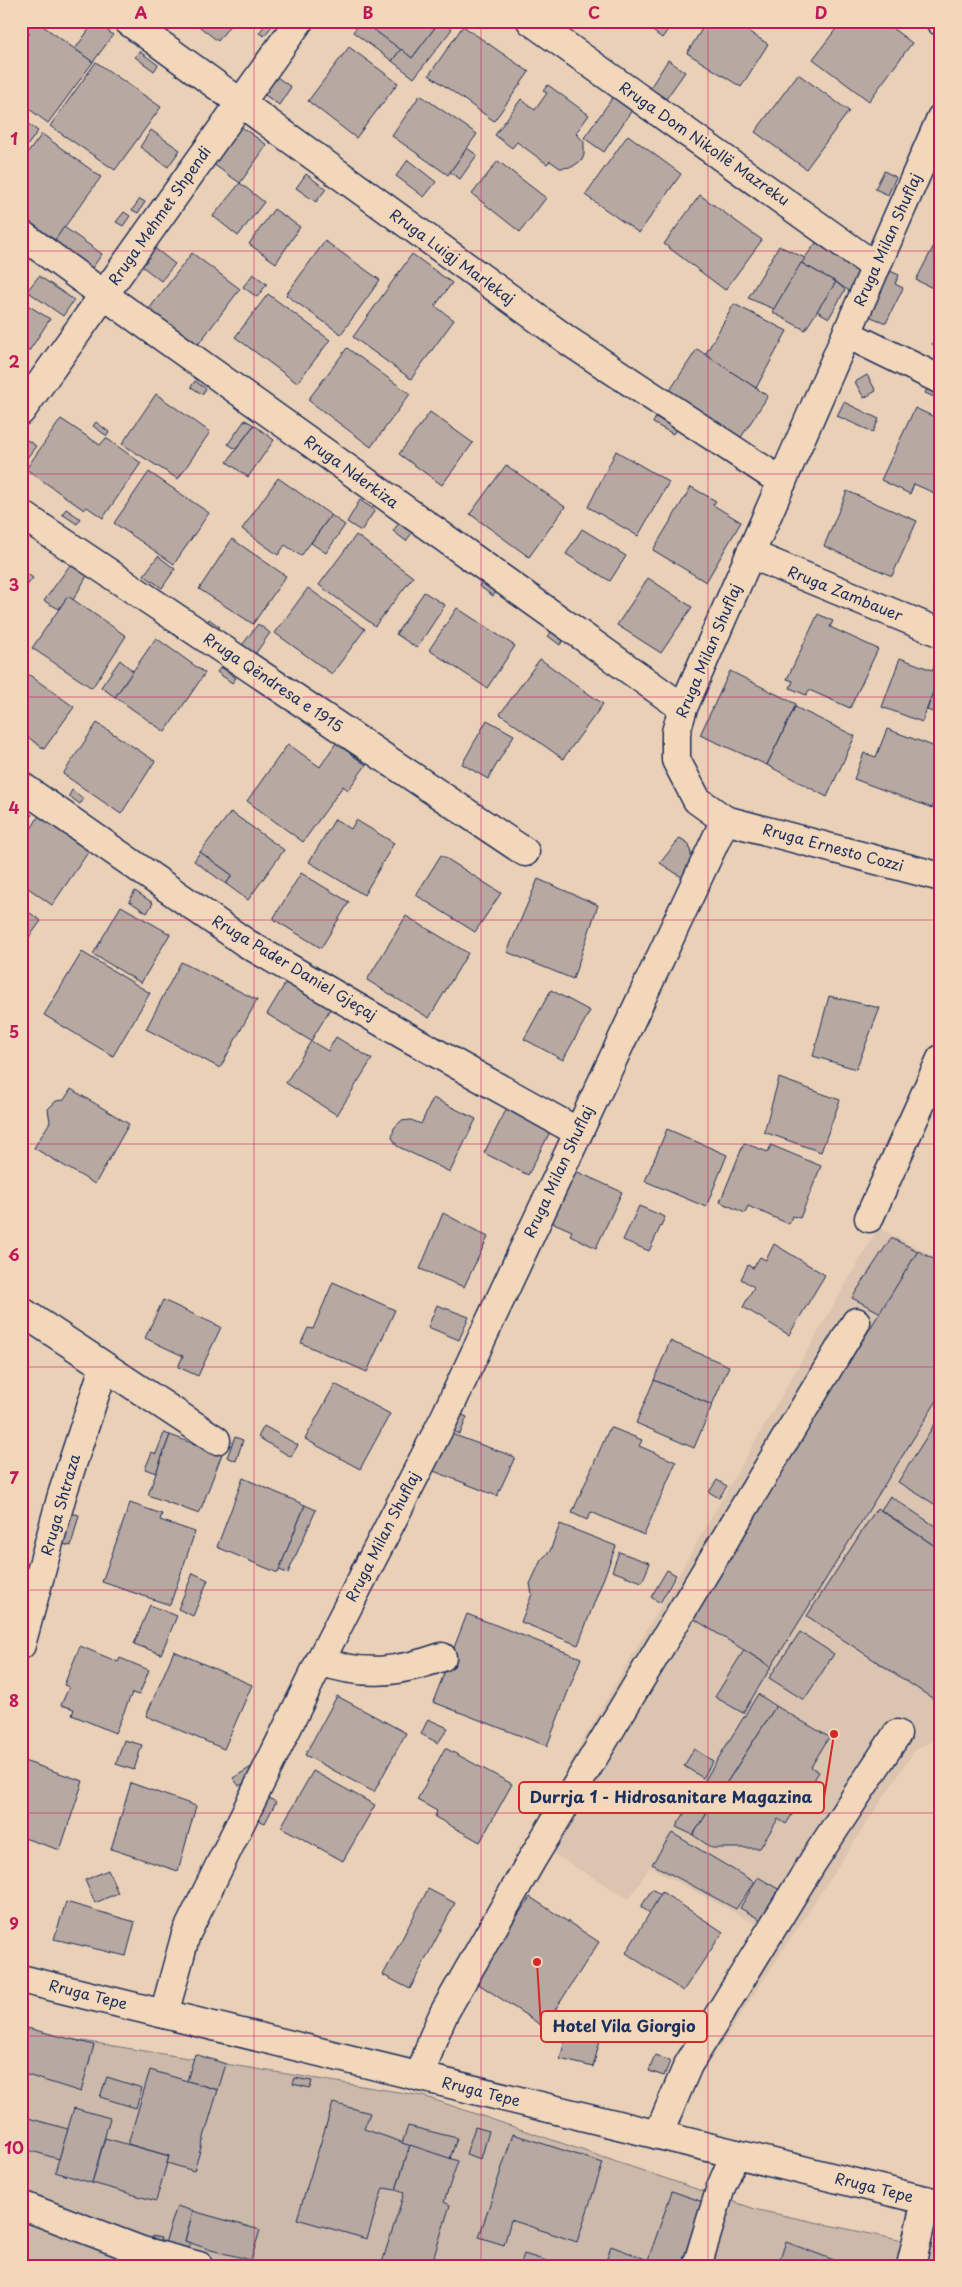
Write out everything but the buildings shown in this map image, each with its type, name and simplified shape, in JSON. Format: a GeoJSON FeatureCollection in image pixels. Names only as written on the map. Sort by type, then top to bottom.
{"type":"FeatureCollection","features":[{"type":"Feature","properties":{"kind":"street","name":"Rruga Luigj Marlekaj"},"geometry":{"type":"LineString","coordinates":[[128,21],[570,342],[782,482]]}},
{"type":"Feature","properties":{"kind":"street","name":"Rruga Mehmet Shpendi"},"geometry":{"type":"LineString","coordinates":[[21,411],[299,21]]}},
{"type":"Feature","properties":{"kind":"street","name":"Rruga Dom Nikollë Mazreku"},"geometry":{"type":"LineString","coordinates":[[531,21],[876,267]]}},
{"type":"Feature","properties":{"kind":"street","name":"Rruga Milan Shuflaj"},"geometry":{"type":"LineString","coordinates":[[164,2014],[186,1934],[320,1661],[445,1417],[725,820],[697,800],[676,760],[676,732],[683,708],[941,118]]}},
{"type":"Feature","properties":{"kind":"street","name":"Rruga Nderkiza"},"geometry":{"type":"LineString","coordinates":[[21,234],[683,708]]}},
{"type":"Feature","properties":{"kind":"street"},"geometry":{"type":"LineString","coordinates":[[847,334],[941,380]]}},
{"type":"Feature","properties":{"kind":"street","name":"Rruga Qëndresa e 1915"},"geometry":{"type":"LineString","coordinates":[[21,514],[525,852]]}},
{"type":"Feature","properties":{"kind":"street","name":"Rruga Zambauer"},"geometry":{"type":"LineString","coordinates":[[750,554],[941,633]]}},
{"type":"Feature","properties":{"kind":"street","name":"Rruga Pader Daniel Gjeçaj"},"geometry":{"type":"LineString","coordinates":[[21,786],[246,943],[404,1035],[578,1132]]}},
{"type":"Feature","properties":{"kind":"street","name":"Rruga Ernesto Cozzi"},"geometry":{"type":"LineString","coordinates":[[725,820],[941,877]]}},
{"type":"Feature","properties":{"kind":"street"},"geometry":{"type":"LineString","coordinates":[[869,1218],[941,1059]]}},
{"type":"Feature","properties":{"kind":"street"},"geometry":{"type":"LineString","coordinates":[[21,1311],[216,1440]]}},
{"type":"Feature","properties":{"kind":"street"},"geometry":{"type":"LineString","coordinates":[[420,2077],[433,2038],[444,2013],[526,1870],[856,1322]]}},
{"type":"Feature","properties":{"kind":"street","name":"Rruga Shtraza"},"geometry":{"type":"LineString","coordinates":[[21,1645],[62,1495],[104,1367]]}},
{"type":"Feature","properties":{"kind":"street"},"geometry":{"type":"LineString","coordinates":[[320,1661],[336,1666],[395,1671],[442,1657]]}},
{"type":"Feature","properties":{"kind":"street"},"geometry":{"type":"LineString","coordinates":[[658,2135],[688,2065],[814,1860],[897,1734]]}},
{"type":"Feature","properties":{"kind":"street","name":"Rruga Tepe"},"geometry":{"type":"LineString","coordinates":[[21,1979],[933,2202]]}},
{"type":"Feature","properties":{"kind":"street"},"geometry":{"type":"LineString","coordinates":[[697,2266],[721,2187],[735,2154]]}},
{"type":"Feature","properties":{"kind":"street"},"geometry":{"type":"LineString","coordinates":[[911,2266],[933,2202]]}},
{"type":"Feature","properties":{"kind":"street"},"geometry":{"type":"LineString","coordinates":[[21,2205],[142,2251],[198,2266]]}},
{"type":"Feature","properties":{"kind":"shaded area"},"geometry":{"type":"Polygon","coordinates":[[[878,1228],[941,1260],[941,1728],[932,1741],[914,1751],[702,2073],[688,2065],[759,1926],[650,1867],[629,1899],[527,1838],[878,1228]]]}},
{"type":"Feature","properties":{"kind":"shaded area"},"geometry":{"type":"Polygon","coordinates":[[[21,2031],[423,2096],[758,2210],[941,2249],[941,2266],[21,2266],[21,2031]]]}},
{"type":"Feature","properties":{"kind":"place","name":"Durrja 1 - Hidrosanitare Magazina"},"geometry":{"type":"Point","coordinates":[834,1734]}},
{"type":"Feature","properties":{"kind":"place","name":"Hotel Vila Giorgio"},"geometry":{"type":"Point","coordinates":[537,1962]}}]}
